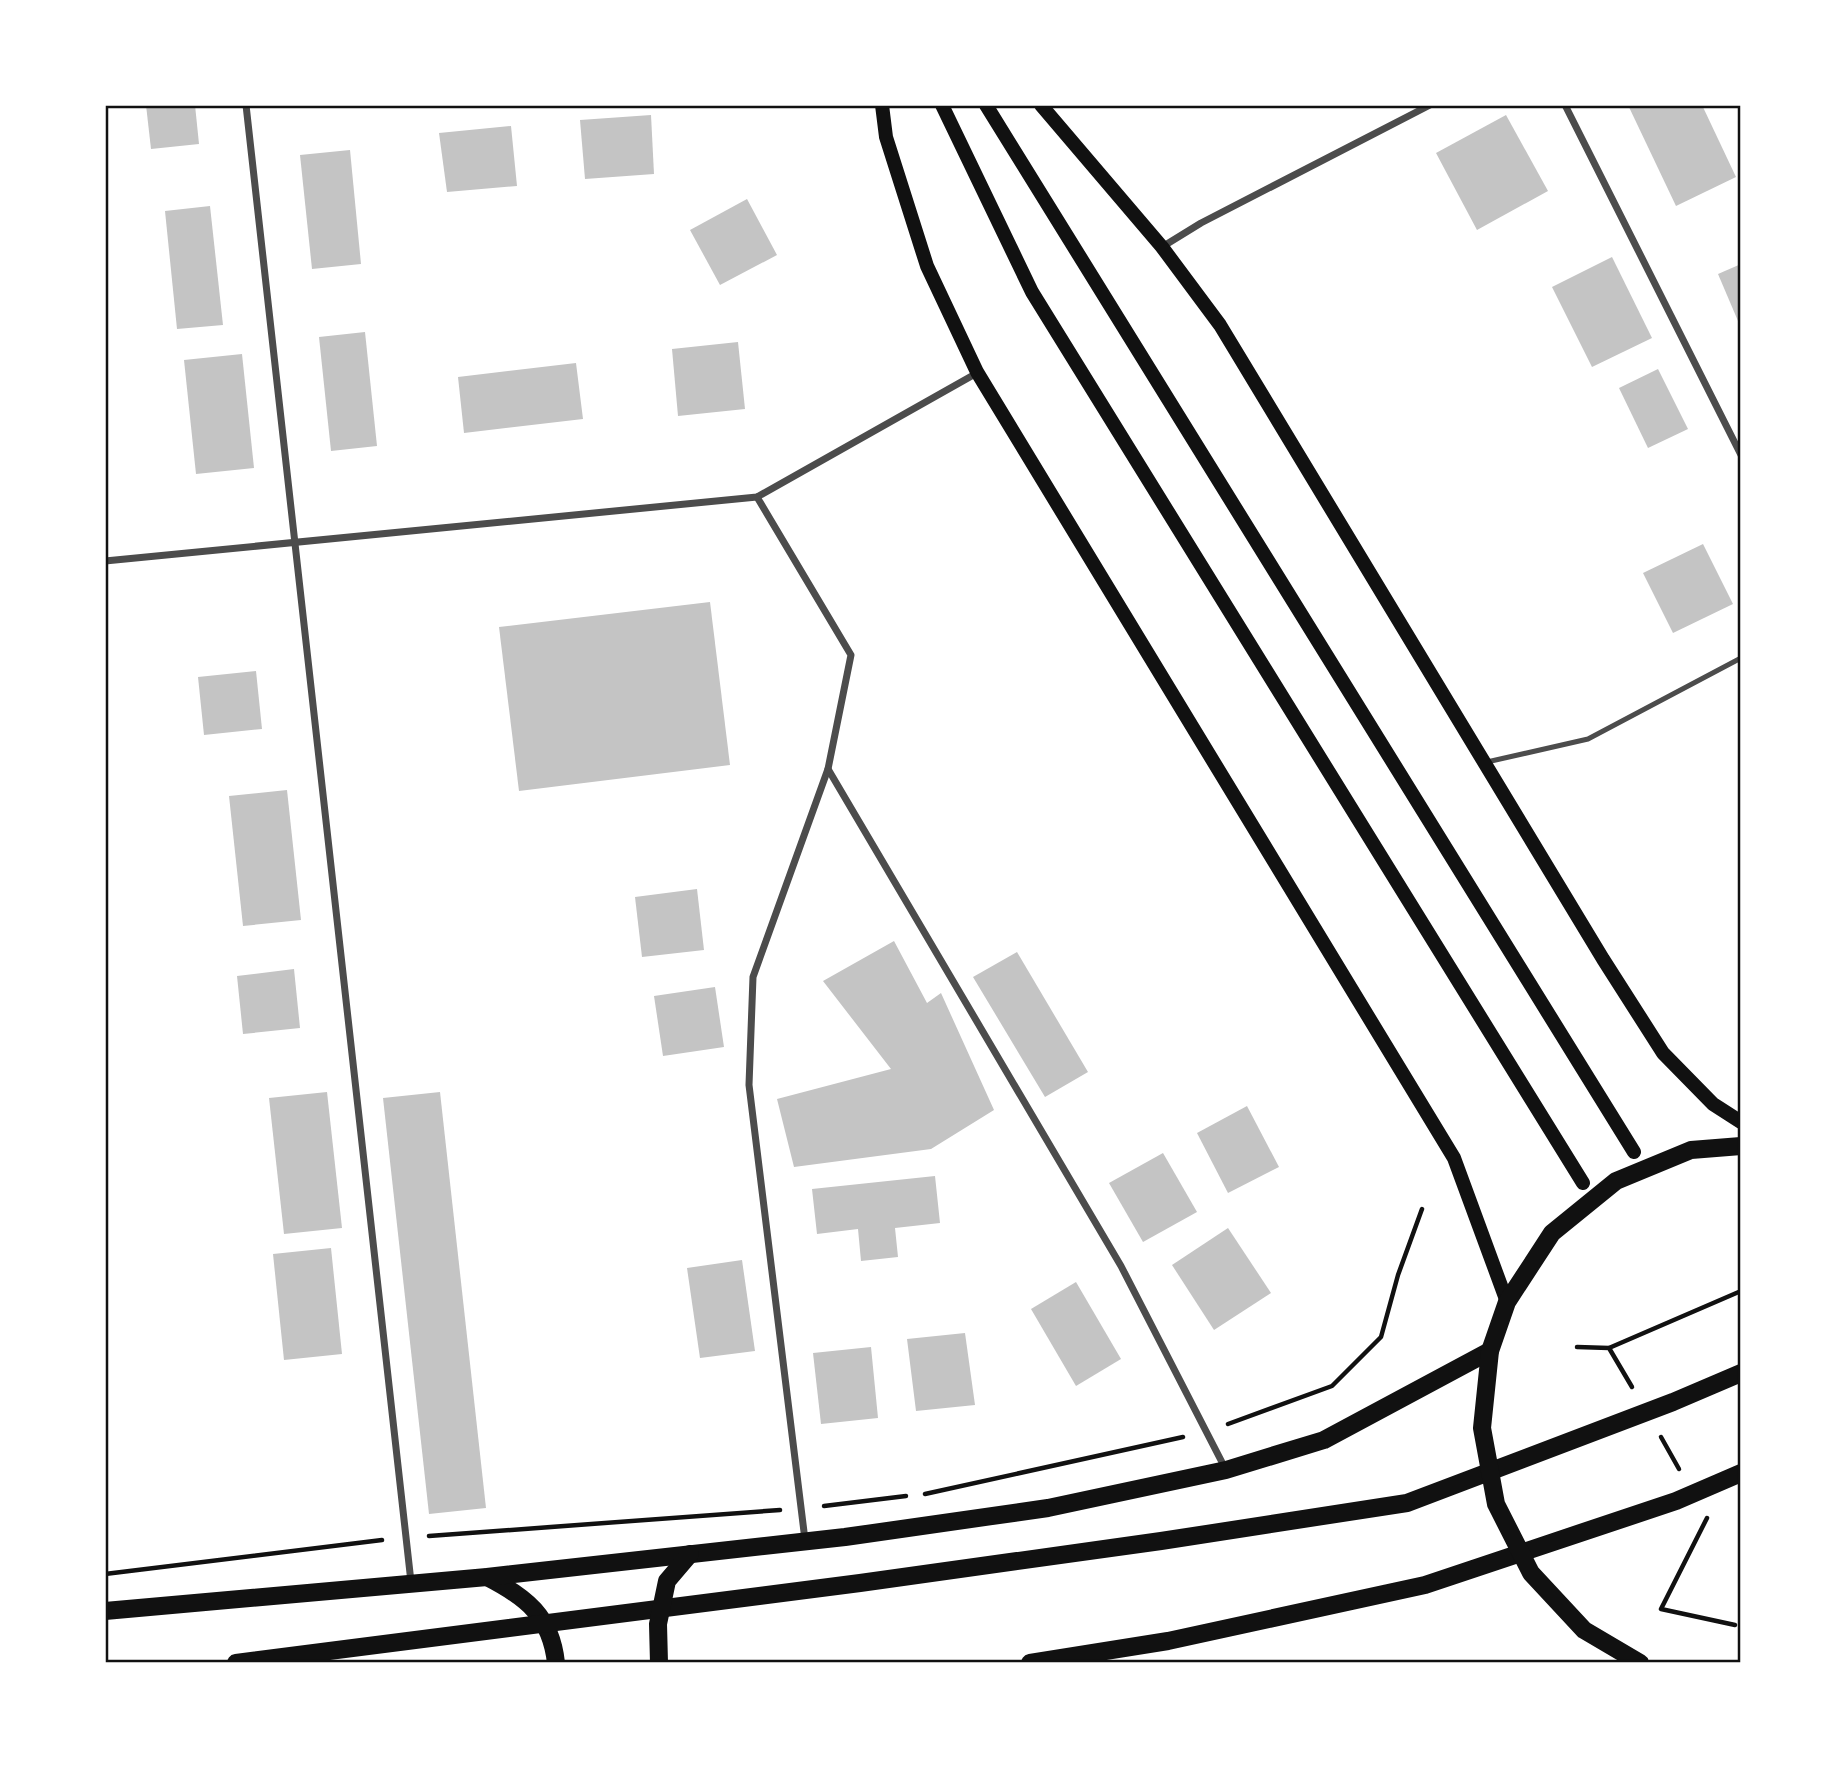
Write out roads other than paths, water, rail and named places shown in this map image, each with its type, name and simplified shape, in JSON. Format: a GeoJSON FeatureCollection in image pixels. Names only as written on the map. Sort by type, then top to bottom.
{"type":"FeatureCollection","features":[{"type":"Feature","properties":{"kind":"main road"},"geometry":{"type":"LineString","coordinates":[[882,105],[886,136],[927,265],[978,372],[1454,1158],[1507,1301]]}},
{"type":"Feature","properties":{"kind":"main road"},"geometry":{"type":"LineString","coordinates":[[942,105],[1032,292],[1583,1183]]}},
{"type":"Feature","properties":{"kind":"main road"},"geometry":{"type":"LineString","coordinates":[[986,105],[1634,1152]]}},
{"type":"Feature","properties":{"kind":"main road"},"geometry":{"type":"LineString","coordinates":[[1041,105],[1162,247],[1220,325],[1603,959],[1663,1053],[1713,1104],[1741,1122]]}},
{"type":"Feature","properties":{"kind":"main road"},"geometry":{"type":"LineString","coordinates":[[1640,1663],[1584,1630],[1531,1573],[1496,1504],[1482,1428],[1490,1350],[1507,1301],[1552,1233],[1616,1181],[1691,1150],[1741,1146]]}},
{"type":"Feature","properties":{"kind":"main road"},"geometry":{"type":"LineString","coordinates":[[105,1611],[487,1577],[805,1541],[1048,1508],[1226,1470],[1324,1440],[1490,1350]]}},
{"type":"Feature","properties":{"kind":"main road"},"geometry":{"type":"LineString","coordinates":[[236,1663],[860,1583],[1407,1503],[1660,1407],[1741,1373]]}},
{"type":"Feature","properties":{"kind":"main road"},"geometry":{"type":"LineString","coordinates":[[1030,1663],[1168,1641],[1424,1585],[1676,1501],[1741,1473]]}},
{"type":"Feature","properties":{"kind":"main road"},"geometry":{"type":"LineString","coordinates":[[659,1663],[658,1624],[667,1581],[690,1554]]}},
{"type":"Feature","properties":{"kind":"main road"},"geometry":{"type":"LineString","coordinates":[[487,1577],[518,1593],[539,1615],[552,1642],[556,1663]]}},
{"type":"Feature","properties":{"kind":"street"},"geometry":{"type":"LineString","coordinates":[[246,105],[411,1582]]}},
{"type":"Feature","properties":{"kind":"street"},"geometry":{"type":"LineString","coordinates":[[1162,247],[1200,223],[1430,105]]}},
{"type":"Feature","properties":{"kind":"street"},"geometry":{"type":"LineString","coordinates":[[1564,105],[1741,455]]}},
{"type":"Feature","properties":{"kind":"street"},"geometry":{"type":"LineString","coordinates":[[105,561],[757,497],[978,372]]}},
{"type":"Feature","properties":{"kind":"street"},"geometry":{"type":"LineString","coordinates":[[757,497],[851,655],[828,769],[753,977],[749,1085],[805,1541]]}},
{"type":"Feature","properties":{"kind":"street"},"geometry":{"type":"LineString","coordinates":[[828,769],[1121,1266],[1226,1470]]}},
{"type":"Feature","properties":{"kind":"lane"},"geometry":{"type":"LineString","coordinates":[[1484,762],[1588,739],[1741,658]]}}]}
